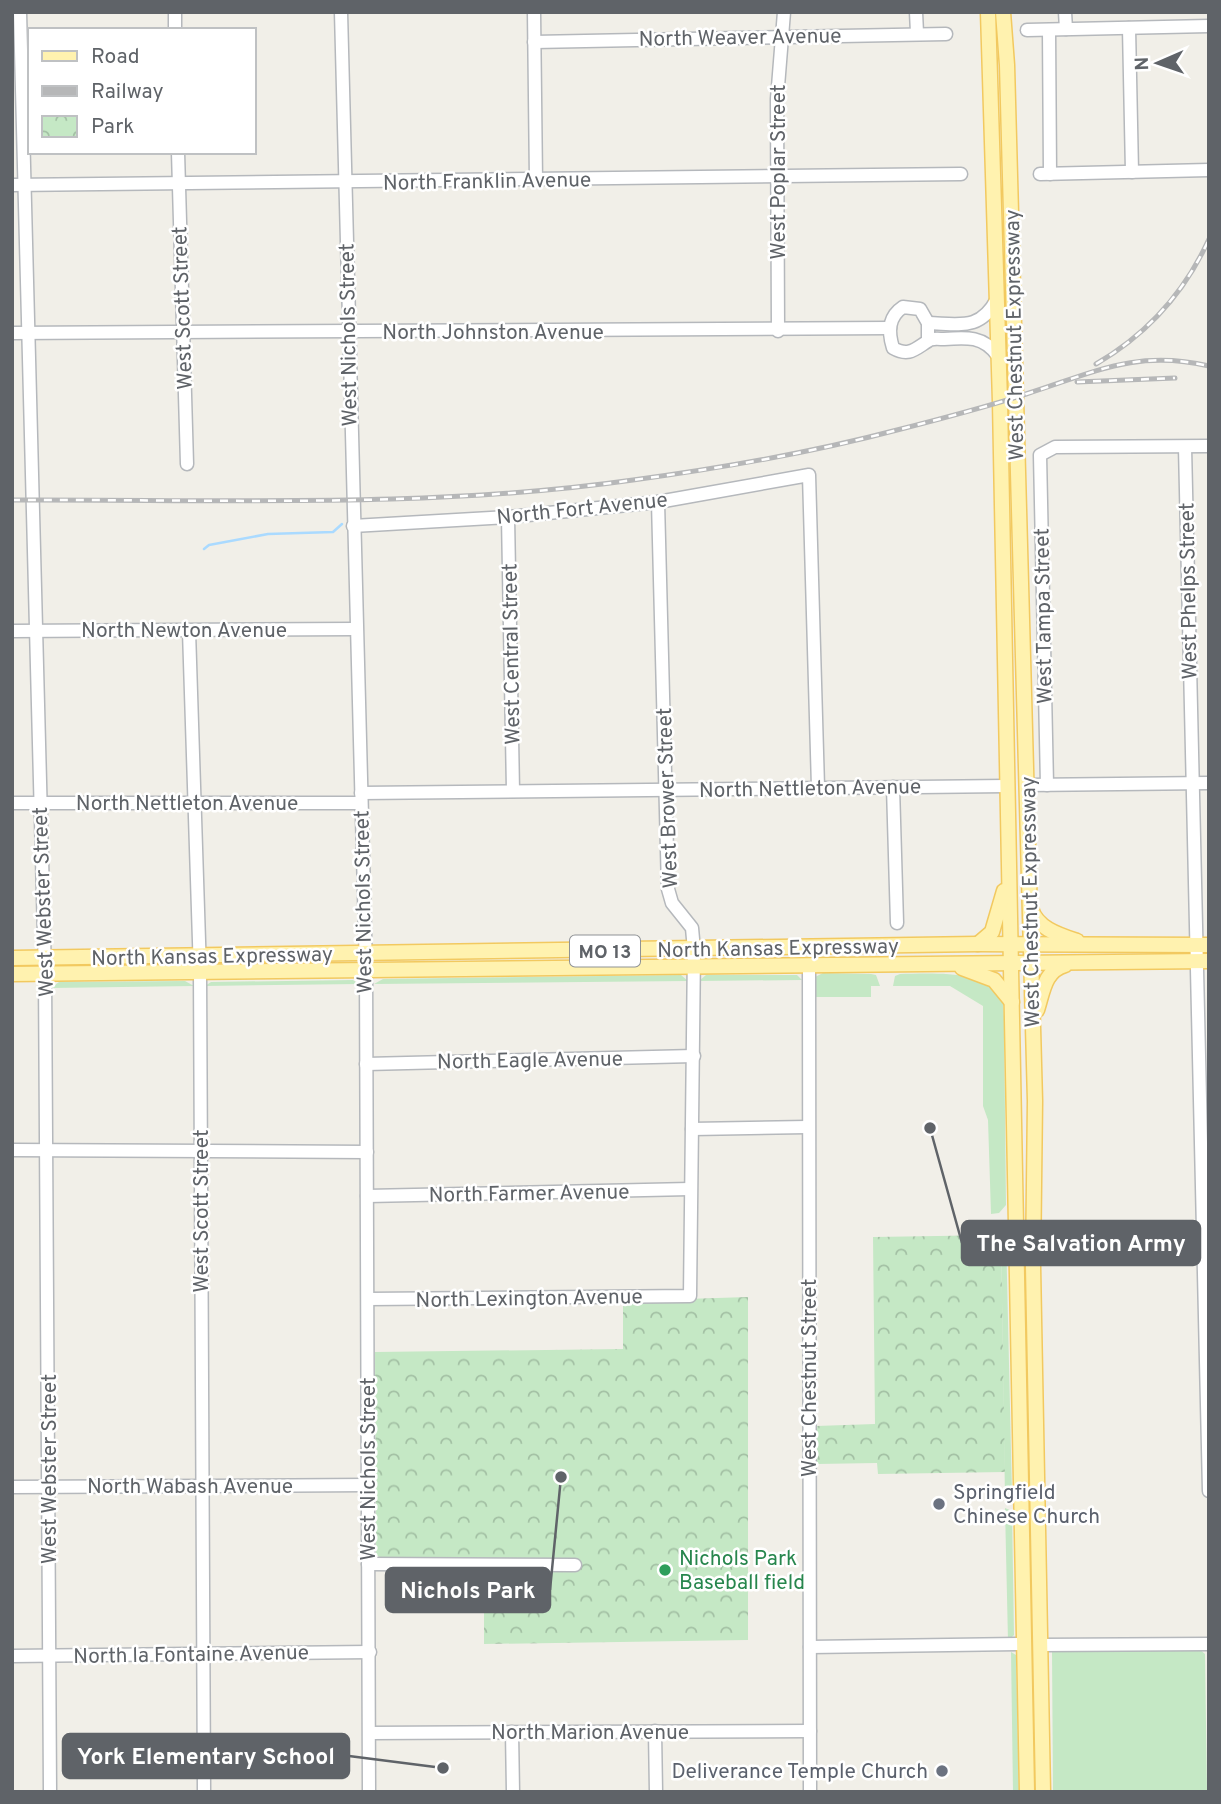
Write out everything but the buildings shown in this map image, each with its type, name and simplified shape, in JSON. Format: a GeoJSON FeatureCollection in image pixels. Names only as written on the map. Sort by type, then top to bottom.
{"type":"FeatureCollection","features":[{"type":"Feature","properties":{"kind":"main road","name":"West Chestnut Expressway"},"geometry":{"type":"LineString","coordinates":[[988,12],[997,298],[1027,1792]]}},
{"type":"Feature","properties":{"kind":"main road","name":"West Chestnut Expressway"},"geometry":{"type":"LineString","coordinates":[[1003,12],[1007,65],[1030,898],[1033,1266],[1043,1792]]}},
{"type":"Feature","properties":{"kind":"main road"},"geometry":{"type":"LineString","coordinates":[[978,944],[993,929],[1009,873]]}},
{"type":"Feature","properties":{"kind":"main road"},"geometry":{"type":"LineString","coordinates":[[1030,898],[1035,919],[1044,927],[1075,940],[1099,945]]}},
{"type":"Feature","properties":{"kind":"main road","name":"North Kansas Expressway"},"geometry":{"type":"LineString","coordinates":[[12,958],[978,944],[1203,945]]}},
{"type":"Feature","properties":{"kind":"main road","name":"North Kansas Expressway"},"geometry":{"type":"LineString","coordinates":[[12,974],[694,965],[1065,965],[1203,962]]}},
{"type":"Feature","properties":{"kind":"main road"},"geometry":{"type":"LineString","coordinates":[[947,964],[994,980],[1012,1003]]}},
{"type":"Feature","properties":{"kind":"main road"},"geometry":{"type":"LineString","coordinates":[[1032,1021],[1047,979],[1055,968],[1065,965]]}},
{"type":"Feature","properties":{"kind":"street","name":"West Webster Street"},"geometry":{"type":"LineString","coordinates":[[20,12],[19,185],[28,333],[45,958],[50,1792]]}},
{"type":"Feature","properties":{"kind":"street","name":"West Nichols Street"},"geometry":{"type":"LineString","coordinates":[[341,12],[366,970],[369,1792]]}},
{"type":"Feature","properties":{"kind":"street"},"geometry":{"type":"LineString","coordinates":[[534,12],[537,181]]}},
{"type":"Feature","properties":{"kind":"street","name":"West Poplar Street"},"geometry":{"type":"LineString","coordinates":[[778,331],[777,99],[784,12]]}},
{"type":"Feature","properties":{"kind":"street"},"geometry":{"type":"LineString","coordinates":[[916,12],[917,33]]}},
{"type":"Feature","properties":{"kind":"street"},"geometry":{"type":"LineString","coordinates":[[1065,12],[1066,29]]}},
{"type":"Feature","properties":{"kind":"street"},"geometry":{"type":"LineString","coordinates":[[1027,30],[1209,26]]}},
{"type":"Feature","properties":{"kind":"street"},"geometry":{"type":"LineString","coordinates":[[1129,28],[1132,172]]}},
{"type":"Feature","properties":{"kind":"street"},"geometry":{"type":"LineString","coordinates":[[1049,30],[1045,174],[1209,170]]}},
{"type":"Feature","properties":{"kind":"street","name":"North Weaver Avenue"},"geometry":{"type":"LineString","coordinates":[[534,42],[946,34]]}},
{"type":"Feature","properties":{"kind":"street","name":"West Scott Street"},"geometry":{"type":"LineString","coordinates":[[178,154],[187,464]]}},
{"type":"Feature","properties":{"kind":"street","name":"North Franklin Avenue"},"geometry":{"type":"LineString","coordinates":[[19,185],[961,174]]}},
{"type":"Feature","properties":{"kind":"street"},"geometry":{"type":"LineString","coordinates":[[928,323],[967,324],[978,321],[988,316],[997,298]]}},
{"type":"Feature","properties":{"kind":"street"},"geometry":{"type":"LineString","coordinates":[[928,340],[928,323],[920,309],[903,307],[891,319],[893,348],[900,352],[908,354],[928,340],[978,339],[991,346],[998,356]]}},
{"type":"Feature","properties":{"kind":"street","name":"North Johnston Avenue"},"geometry":{"type":"LineString","coordinates":[[12,333],[778,331],[890,328]]}},
{"type":"Feature","properties":{"kind":"street"},"geometry":{"type":"LineString","coordinates":[[1185,447],[1209,446]]}},
{"type":"Feature","properties":{"kind":"street","name":"West Tampa Street"},"geometry":{"type":"LineString","coordinates":[[1047,785],[1039,462],[1046,450],[1055,447],[1185,447]]}},
{"type":"Feature","properties":{"kind":"street","name":"West Phelps Street"},"geometry":{"type":"LineString","coordinates":[[1185,447],[1192,783],[1203,945],[1209,1491]]}},
{"type":"Feature","properties":{"kind":"street","name":"North Fort Avenue"},"geometry":{"type":"LineString","coordinates":[[353,526],[508,516],[658,502],[809,475],[818,788]]}},
{"type":"Feature","properties":{"kind":"street","name":"West Brower Street"},"geometry":{"type":"LineString","coordinates":[[658,502],[669,897],[690,923],[694,950],[690,1296]]}},
{"type":"Feature","properties":{"kind":"street","name":"West Central Street"},"geometry":{"type":"LineString","coordinates":[[508,516],[513,791]]}},
{"type":"Feature","properties":{"kind":"street","name":"North Newton Avenue"},"geometry":{"type":"LineString","coordinates":[[12,631],[356,629]]}},
{"type":"Feature","properties":{"kind":"street","name":"West Scott Street"},"geometry":{"type":"LineString","coordinates":[[189,631],[200,956],[204,1792]]}},
{"type":"Feature","properties":{"kind":"street"},"geometry":{"type":"LineString","coordinates":[[1027,785],[1209,783]]}},
{"type":"Feature","properties":{"kind":"street","name":"North Nettleton Avenue"},"geometry":{"type":"LineString","coordinates":[[12,803],[361,798],[513,791],[1007,786]]}},
{"type":"Feature","properties":{"kind":"street"},"geometry":{"type":"LineString","coordinates":[[893,787],[897,923]]}},
{"type":"Feature","properties":{"kind":"street","name":"West Chestnut Street"},"geometry":{"type":"LineString","coordinates":[[808,965],[810,1792]]}},
{"type":"Feature","properties":{"kind":"street","name":"North Eagle Avenue"},"geometry":{"type":"LineString","coordinates":[[366,1064],[694,1056]]}},
{"type":"Feature","properties":{"kind":"street"},"geometry":{"type":"LineString","coordinates":[[692,1129],[807,1127]]}},
{"type":"Feature","properties":{"kind":"street"},"geometry":{"type":"LineString","coordinates":[[12,1150],[367,1152]]}},
{"type":"Feature","properties":{"kind":"street","name":"North Farmer Avenue"},"geometry":{"type":"LineString","coordinates":[[367,1196],[690,1189]]}},
{"type":"Feature","properties":{"kind":"street","name":"North Lexington Avenue"},"geometry":{"type":"LineString","coordinates":[[368,1299],[690,1296]]}},
{"type":"Feature","properties":{"kind":"street","name":"North Wabash Avenue"},"geometry":{"type":"LineString","coordinates":[[12,1487],[368,1485]]}},
{"type":"Feature","properties":{"kind":"street"},"geometry":{"type":"LineString","coordinates":[[368,1564],[575,1565]]}},
{"type":"Feature","properties":{"kind":"street"},"geometry":{"type":"LineString","coordinates":[[810,1647],[1024,1644]]}},
{"type":"Feature","properties":{"kind":"street"},"geometry":{"type":"LineString","coordinates":[[1040,1645],[1209,1644]]}},
{"type":"Feature","properties":{"kind":"street","name":"North la Fontaine Avenue"},"geometry":{"type":"LineString","coordinates":[[12,1656],[370,1652]]}},
{"type":"Feature","properties":{"kind":"street"},"geometry":{"type":"LineString","coordinates":[[655,1731],[656,1792]]}},
{"type":"Feature","properties":{"kind":"street","name":"North Marion Avenue"},"geometry":{"type":"LineString","coordinates":[[369,1734],[810,1731]]}},
{"type":"Feature","properties":{"kind":"street"},"geometry":{"type":"LineString","coordinates":[[512,1732],[513,1792]]}},
{"type":"Feature","properties":{"kind":"green space"},"geometry":{"type":"Polygon","coordinates":[[[823,973],[876,975],[880,986],[871,986],[871,997],[812,997],[813,978],[823,973]]]}},
{"type":"Feature","properties":{"kind":"green space"},"geometry":{"type":"Polygon","coordinates":[[[681,975],[688,981],[374,984],[383,979],[681,975]]]}},
{"type":"Feature","properties":{"kind":"green space"},"geometry":{"type":"Polygon","coordinates":[[[706,975],[797,975],[802,980],[699,981],[706,975]]]}},
{"type":"Feature","properties":{"kind":"green space"},"geometry":{"type":"Polygon","coordinates":[[[895,976],[968,977],[982,981],[1000,995],[1004,1015],[1006,1205],[999,1213],[991,1214],[988,1120],[983,1106],[983,1006],[950,986],[893,986],[895,976]]]}},
{"type":"Feature","properties":{"kind":"green space"},"geometry":{"type":"Polygon","coordinates":[[[353,980],[359,984],[205,986],[211,982],[353,980]]]}},
{"type":"Feature","properties":{"kind":"green space"},"geometry":{"type":"Polygon","coordinates":[[[185,981],[194,986],[51,988],[59,982],[185,981]]]}},
{"type":"Feature","properties":{"kind":"green space"},"geometry":{"type":"Polygon","coordinates":[[[991,1222],[1001,1224],[1006,1234],[1012,1494],[1005,1499],[1001,1236],[991,1235],[991,1222]]]}},
{"type":"Feature","properties":{"kind":"green space"},"geometry":{"type":"Polygon","coordinates":[[[1001,1235],[1005,1472],[878,1474],[877,1463],[817,1464],[816,1426],[875,1424],[873,1237],[1001,1235]]]}},
{"type":"Feature","properties":{"kind":"green space"},"geometry":{"type":"Polygon","coordinates":[[[748,1297],[748,1640],[484,1644],[484,1570],[383,1559],[376,1555],[375,1352],[623,1349],[623,1301],[748,1297]]]}},
{"type":"Feature","properties":{"kind":"green space"},"geometry":{"type":"Polygon","coordinates":[[[1005,1508],[1012,1511],[1014,1635],[1008,1641],[1005,1508]]]}},
{"type":"Feature","properties":{"kind":"green space"},"geometry":{"type":"Polygon","coordinates":[[[1199,1649],[1205,1654],[1207,1792],[1053,1792],[1052,1652],[1199,1649]]]}},
{"type":"Feature","properties":{"kind":"green space"},"geometry":{"type":"Polygon","coordinates":[[[1011,1652],[1016,1655],[1019,1792],[1013,1792],[1011,1652]]]}},
{"type":"Feature","properties":{"kind":"waterway"},"geometry":{"type":"LineString","coordinates":[[204,549],[209,545],[268,534],[333,532],[342,524]]}},
{"type":"Feature","properties":{"kind":"railway"},"geometry":{"type":"LineString","coordinates":[[1096,364],[1131,340],[1162,310],[1188,277],[1209,239]]}},
{"type":"Feature","properties":{"kind":"railway"},"geometry":{"type":"LineString","coordinates":[[12,500],[401,499],[556,489],[700,470],[832,446],[978,409],[1094,371],[1136,362],[1183,361],[1209,366]]}},
{"type":"Feature","properties":{"kind":"railway"},"geometry":{"type":"LineString","coordinates":[[1077,382],[1175,378]]}},
{"type":"Feature","properties":{"kind":"place","name":"The Salvation Army"},"geometry":{"type":"Point","coordinates":[930,1128]}},
{"type":"Feature","properties":{"kind":"place","name":"Nichols Park"},"geometry":{"type":"Point","coordinates":[561,1477]}},
{"type":"Feature","properties":{"kind":"place","name":"Springfield Chinese Church"},"geometry":{"type":"Point","coordinates":[939,1504]}},
{"type":"Feature","properties":{"kind":"place","name":"Nichols Park Baseball field"},"geometry":{"type":"Point","coordinates":[665,1570]}},
{"type":"Feature","properties":{"kind":"place","name":"York Elementary School"},"geometry":{"type":"Point","coordinates":[443,1768]}},
{"type":"Feature","properties":{"kind":"place","name":"Deliverance Temple Church"},"geometry":{"type":"Point","coordinates":[942,1771]}}]}
